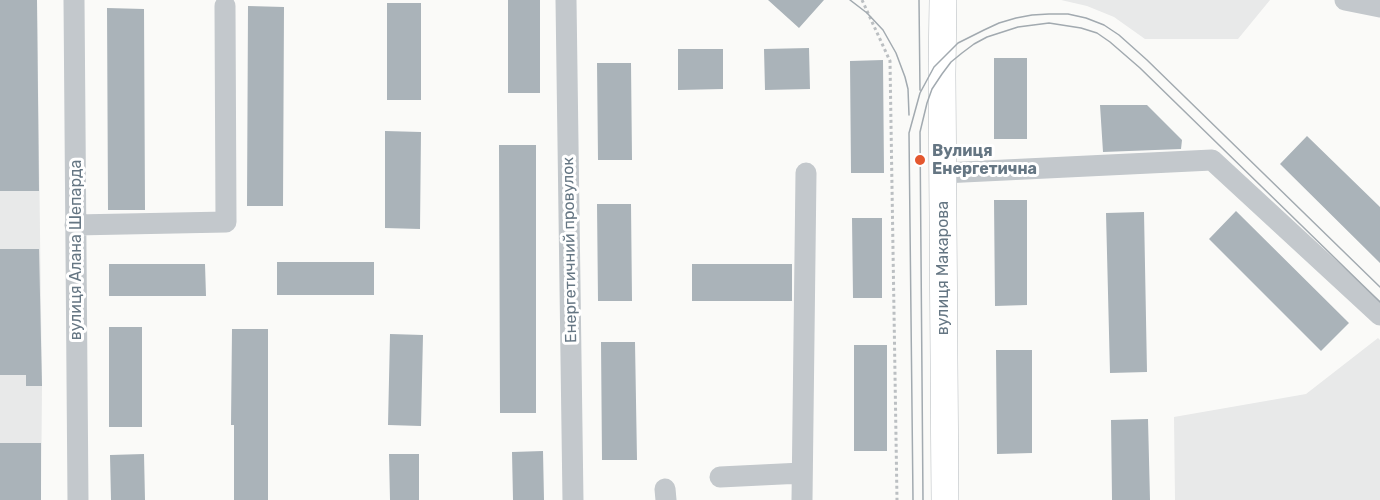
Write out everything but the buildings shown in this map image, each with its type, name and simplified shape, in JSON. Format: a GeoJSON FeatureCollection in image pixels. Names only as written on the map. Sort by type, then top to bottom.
{"type":"FeatureCollection","features":[{"type":"Feature","properties":{"kind":"main road","name":"вулиця Макарова"},"geometry":{"type":"LineString","coordinates":[[942,0],[945,500]]}},
{"type":"Feature","properties":{"kind":"street","name":"вулиця Алана Шепарда"},"geometry":{"type":"LineString","coordinates":[[74,0],[78,500]]}},
{"type":"Feature","properties":{"kind":"street","name":"Енергетичний провулок"},"geometry":{"type":"LineString","coordinates":[[566,0],[573,500]]}},
{"type":"Feature","properties":{"kind":"street"},"geometry":{"type":"LineString","coordinates":[[1345,0],[1380,7]]}},
{"type":"Feature","properties":{"kind":"street"},"geometry":{"type":"LineString","coordinates":[[75,225],[226,222],[225,6]]}},
{"type":"Feature","properties":{"kind":"street"},"geometry":{"type":"LineString","coordinates":[[943,173],[1212,160],[1380,315]]}},
{"type":"Feature","properties":{"kind":"street"},"geometry":{"type":"LineString","coordinates":[[802,500],[806,173]]}},
{"type":"Feature","properties":{"kind":"street"},"geometry":{"type":"LineString","coordinates":[[720,477],[802,473]]}},
{"type":"Feature","properties":{"kind":"path"},"geometry":{"type":"LineString","coordinates":[[862,0],[890,61],[897,500]]}},
{"type":"Feature","properties":{"kind":"shaded area"},"geometry":{"type":"Polygon","coordinates":[[[0,0],[37,0],[42,386],[41,500],[0,500],[0,0]]]}},
{"type":"Feature","properties":{"kind":"shaded area"},"geometry":{"type":"Polygon","coordinates":[[[1061,0],[1270,0],[1238,39],[1145,39],[1114,17],[1087,6],[1061,0]]]}},
{"type":"Feature","properties":{"kind":"shaded area"},"geometry":{"type":"Polygon","coordinates":[[[1378,338],[1380,340],[1380,500],[1175,500],[1174,417],[1306,394],[1378,338]]]}},
{"type":"Feature","properties":{"kind":"tram line"},"geometry":{"type":"LineString","coordinates":[[850,0],[867,13],[883,30],[896,53],[908,89],[909,115]]}},
{"type":"Feature","properties":{"kind":"tram line"},"geometry":{"type":"LineString","coordinates":[[919,0],[920,90]]}},
{"type":"Feature","properties":{"kind":"tram line"},"geometry":{"type":"LineString","coordinates":[[913,500],[909,133],[920,93],[934,67],[958,43],[999,23],[1032,15],[1068,14],[1104,25],[1119,35],[1380,287]]}},
{"type":"Feature","properties":{"kind":"tram line"},"geometry":{"type":"LineString","coordinates":[[923,500],[920,132],[932,89],[942,74],[951,62],[987,37],[1018,27],[1049,23],[1097,33],[1140,68],[1380,302]]}},
{"type":"Feature","properties":{"kind":"place","name":"Вулиця Енергетична"},"geometry":{"type":"Point","coordinates":[920,160]}}]}
